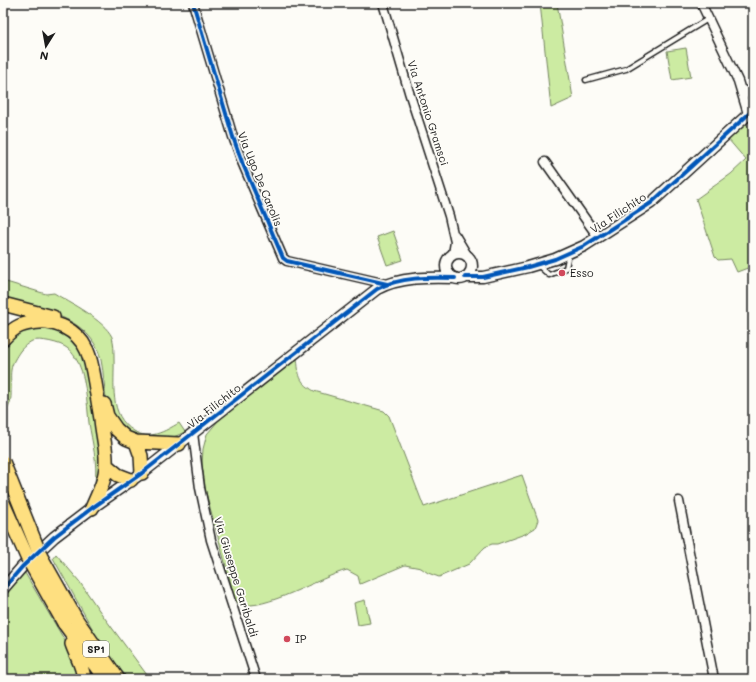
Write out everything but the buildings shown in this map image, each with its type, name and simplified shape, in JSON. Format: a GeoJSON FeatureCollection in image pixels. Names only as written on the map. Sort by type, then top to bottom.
{"type":"FeatureCollection","features":[{"type":"Feature","properties":{"kind":"highway"},"geometry":{"type":"LineString","coordinates":[[3,304],[70,323],[82,333],[92,345],[98,359],[107,416],[126,438],[136,442],[180,444]]}},
{"type":"Feature","properties":{"kind":"highway"},"geometry":{"type":"LineString","coordinates":[[3,339],[12,329],[27,323],[44,321],[56,323],[67,329],[78,337],[85,346],[91,358],[106,465],[101,487],[92,508]]}},
{"type":"Feature","properties":{"kind":"highway"},"geometry":{"type":"LineString","coordinates":[[106,465],[118,475],[137,477],[141,456],[136,442]]}},
{"type":"Feature","properties":{"kind":"highway","name":"SP1"},"geometry":{"type":"LineString","coordinates":[[3,462],[41,557],[70,621],[118,679]]}},
{"type":"Feature","properties":{"kind":"highway","name":"SP1"},"geometry":{"type":"LineString","coordinates":[[3,503],[27,557],[70,621],[105,679]]}},
{"type":"Feature","properties":{"kind":"highway","name":"SP1"},"geometry":{"type":"LineString","coordinates":[[70,621],[73,647],[84,672],[84,679]]}},
{"type":"Feature","properties":{"kind":"street","name":"Via Ugo De Carolis"},"geometry":{"type":"LineString","coordinates":[[193,3],[233,137],[242,162],[283,258],[287,261],[387,284]]}},
{"type":"Feature","properties":{"kind":"street","name":"Via Antonio Gramsci"},"geometry":{"type":"LineString","coordinates":[[382,3],[453,230],[455,242],[453,254]]}},
{"type":"Feature","properties":{"kind":"street"},"geometry":{"type":"LineString","coordinates":[[701,3],[741,88],[742,98],[751,112]]}},
{"type":"Feature","properties":{"kind":"street"},"geometry":{"type":"LineString","coordinates":[[741,88],[753,96]]}},
{"type":"Feature","properties":{"kind":"street","name":"Via Filichito"},"geometry":{"type":"LineString","coordinates":[[3,589],[22,567],[54,537],[180,444],[377,289],[387,284],[427,278],[483,276],[515,270],[537,264],[584,246],[651,203],[751,112]]}},
{"type":"Feature","properties":{"kind":"street"},"geometry":{"type":"LineString","coordinates":[[545,162],[598,237]]}},
{"type":"Feature","properties":{"kind":"street","name":"Via Antonio Gramsci"},"geometry":{"type":"LineString","coordinates":[[453,230],[467,255]]}},
{"type":"Feature","properties":{"kind":"street"},"geometry":{"type":"LineString","coordinates":[[460,253],[467,255],[471,259],[471,271],[460,278],[448,272],[447,263],[453,254],[460,253]]}},
{"type":"Feature","properties":{"kind":"street","name":"Via Filichito"},"geometry":{"type":"LineString","coordinates":[[427,278],[435,274],[447,263]]}},
{"type":"Feature","properties":{"kind":"street","name":"Via Filichito"},"geometry":{"type":"LineString","coordinates":[[472,265],[479,269],[495,273]]}},
{"type":"Feature","properties":{"kind":"street","name":"Via Giuseppe Garibaldi"},"geometry":{"type":"LineString","coordinates":[[193,433],[200,488],[211,540],[256,679]]}},
{"type":"Feature","properties":{"kind":"street"},"geometry":{"type":"LineString","coordinates":[[679,501],[714,679]]}},
{"type":"Feature","properties":{"kind":"lane"},"geometry":{"type":"LineString","coordinates":[[586,80],[626,69],[708,19]]}},
{"type":"Feature","properties":{"kind":"green space"},"geometry":{"type":"Polygon","coordinates":[[[540,3],[557,3],[573,98],[551,108],[540,3]]]}},
{"type":"Feature","properties":{"kind":"green space"},"geometry":{"type":"Polygon","coordinates":[[[686,48],[691,77],[672,80],[667,51],[686,48]]]}},
{"type":"Feature","properties":{"kind":"green space"},"geometry":{"type":"Polygon","coordinates":[[[747,124],[753,143],[753,266],[737,272],[731,259],[718,260],[715,257],[696,199],[731,174],[746,160],[728,139],[747,124]]]}},
{"type":"Feature","properties":{"kind":"green space"},"geometry":{"type":"Polygon","coordinates":[[[393,231],[403,260],[387,265],[377,237],[393,231]]]}},
{"type":"Feature","properties":{"kind":"green space"},"geometry":{"type":"Polygon","coordinates":[[[3,281],[46,294],[54,293],[86,312],[102,324],[112,337],[114,345],[114,388],[117,408],[120,416],[134,431],[145,435],[157,434],[179,423],[185,432],[167,439],[153,441],[121,430],[107,403],[101,360],[95,345],[87,333],[62,317],[33,307],[3,300],[3,281]]]}},
{"type":"Feature","properties":{"kind":"green space"},"geometry":{"type":"Polygon","coordinates":[[[56,328],[82,347],[102,465],[95,483],[95,460],[84,380],[79,364],[68,349],[55,343],[40,340],[35,340],[27,344],[20,351],[13,362],[11,375],[11,399],[7,409],[3,413],[3,344],[21,330],[56,328]]]}},
{"type":"Feature","properties":{"kind":"green space"},"geometry":{"type":"Polygon","coordinates":[[[297,357],[298,369],[302,381],[314,391],[384,411],[389,416],[424,507],[522,475],[538,520],[535,528],[525,534],[485,547],[469,564],[439,577],[428,573],[421,568],[405,565],[360,584],[358,576],[347,570],[277,599],[250,605],[239,604],[235,599],[206,493],[202,464],[203,449],[207,434],[218,421],[297,357]]]}},
{"type":"Feature","properties":{"kind":"green space"},"geometry":{"type":"Polygon","coordinates":[[[56,554],[79,581],[150,679],[128,679],[102,646],[53,558],[56,554]]]}},
{"type":"Feature","properties":{"kind":"green space"},"geometry":{"type":"Polygon","coordinates":[[[25,573],[68,646],[80,679],[3,679],[3,596],[25,573]]]}},
{"type":"Feature","properties":{"kind":"green space"},"geometry":{"type":"Polygon","coordinates":[[[365,600],[370,623],[358,625],[354,603],[365,600]]]}},
{"type":"Feature","properties":{"kind":"cycle path"},"geometry":{"type":"LineString","coordinates":[[193,3],[233,137],[242,162],[283,258],[287,261],[387,284]]}},
{"type":"Feature","properties":{"kind":"cycle path"},"geometry":{"type":"LineString","coordinates":[[465,277],[483,277],[528,267],[555,259],[584,246],[651,203],[753,110]]}},
{"type":"Feature","properties":{"kind":"cycle path"},"geometry":{"type":"LineString","coordinates":[[3,589],[22,567],[54,537],[142,473],[377,289],[405,280],[455,278]]}},
{"type":"Feature","properties":{"kind":"place","name":"Esso"},"geometry":{"type":"Point","coordinates":[562,273]}},
{"type":"Feature","properties":{"kind":"place","name":"IP"},"geometry":{"type":"Point","coordinates":[287,639]}}]}
